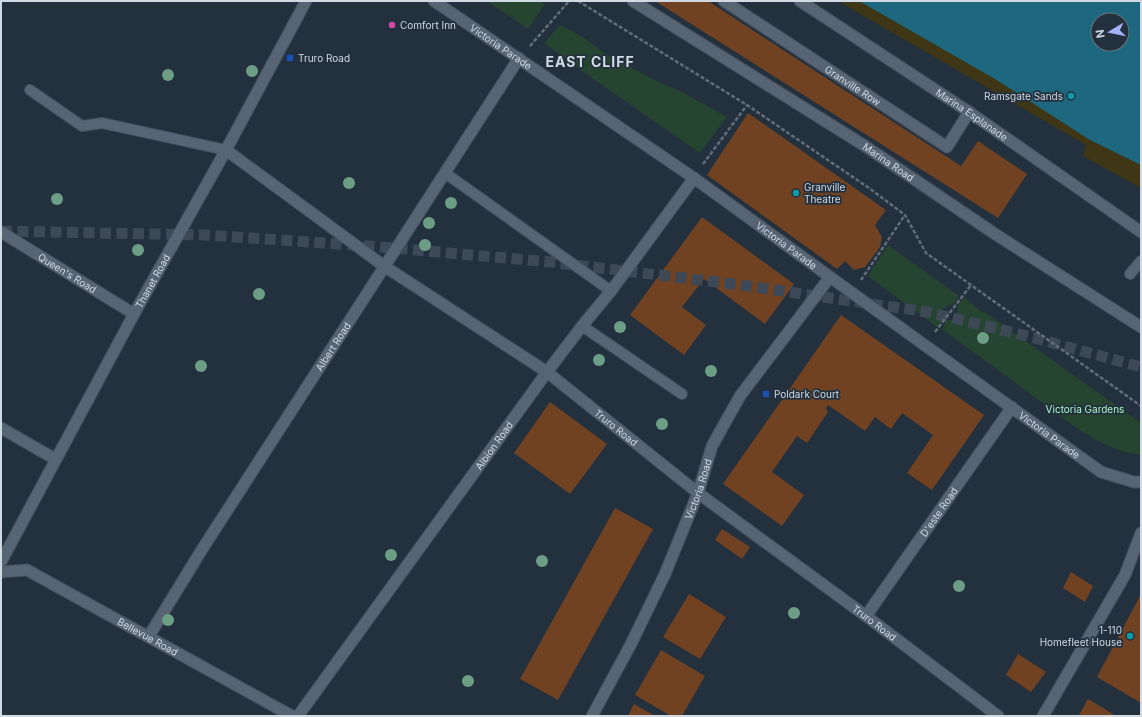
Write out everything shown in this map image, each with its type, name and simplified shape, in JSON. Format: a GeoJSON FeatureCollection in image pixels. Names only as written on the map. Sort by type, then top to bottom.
{"type":"FeatureCollection","features":[{"type":"Feature","properties":{"kind":"street","name":"Thanet Road"},"geometry":{"type":"LineString","coordinates":[[1,562],[55,459],[226,150],[306,1]]}},
{"type":"Feature","properties":{"kind":"street","name":"Victoria Parade"},"geometry":{"type":"LineString","coordinates":[[434,1],[694,178],[1101,472],[1134,482],[1141,482]]}},
{"type":"Feature","properties":{"kind":"street","name":"Marina Road"},"geometry":{"type":"LineString","coordinates":[[634,1],[865,146],[995,234],[1141,327]]}},
{"type":"Feature","properties":{"kind":"street","name":"Granville Row"},"geometry":{"type":"LineString","coordinates":[[724,1],[947,146],[969,112]]}},
{"type":"Feature","properties":{"kind":"street","name":"Marina Esplanade"},"geometry":{"type":"LineString","coordinates":[[800,1],[969,112],[1141,232]]}},
{"type":"Feature","properties":{"kind":"street","name":"Albert Road"},"geometry":{"type":"LineString","coordinates":[[149,636],[201,551],[519,58]]}},
{"type":"Feature","properties":{"kind":"street","name":"Truro Road"},"geometry":{"type":"LineString","coordinates":[[226,150],[384,266],[547,372],[698,493],[866,616],[998,716]]}},
{"type":"Feature","properties":{"kind":"street","name":"Albion Road"},"geometry":{"type":"LineString","coordinates":[[298,716],[547,372],[582,326],[612,291],[694,178]]}},
{"type":"Feature","properties":{"kind":"street","name":"Queen's Road"},"geometry":{"type":"LineString","coordinates":[[1,232],[134,314]]}},
{"type":"Feature","properties":{"kind":"street","name":"Victoria Road"},"geometry":{"type":"LineString","coordinates":[[592,716],[631,644],[665,574],[698,493],[712,446],[740,396],[830,277]]}},
{"type":"Feature","properties":{"kind":"street","name":"D'este Road"},"geometry":{"type":"LineString","coordinates":[[866,616],[1012,407]]}},
{"type":"Feature","properties":{"kind":"street"},"geometry":{"type":"LineString","coordinates":[[1,428],[55,459]]}},
{"type":"Feature","properties":{"kind":"street"},"geometry":{"type":"LineString","coordinates":[[1043,716],[1125,576],[1141,533]]}},
{"type":"Feature","properties":{"kind":"street","name":"Bellevue Road"},"geometry":{"type":"LineString","coordinates":[[1,572],[27,570],[292,716]]}},
{"type":"Feature","properties":{"kind":"lane"},"geometry":{"type":"LineString","coordinates":[[30,90],[82,126],[102,123],[226,150]]}},
{"type":"Feature","properties":{"kind":"lane"},"geometry":{"type":"LineString","coordinates":[[445,173],[612,291]]}},
{"type":"Feature","properties":{"kind":"lane"},"geometry":{"type":"LineString","coordinates":[[1130,274],[1141,261]]}},
{"type":"Feature","properties":{"kind":"lane"},"geometry":{"type":"LineString","coordinates":[[582,326],[682,394]]}},
{"type":"Feature","properties":{"kind":"path"},"geometry":{"type":"LineString","coordinates":[[519,58],[569,1]]}},
{"type":"Feature","properties":{"kind":"path"},"geometry":{"type":"LineString","coordinates":[[578,1],[747,105],[869,188],[905,215],[926,253],[1141,406]]}},
{"type":"Feature","properties":{"kind":"path"},"geometry":{"type":"LineString","coordinates":[[694,178],[747,105]]}},
{"type":"Feature","properties":{"kind":"path"},"geometry":{"type":"LineString","coordinates":[[852,293],[905,215]]}},
{"type":"Feature","properties":{"kind":"path"},"geometry":{"type":"LineString","coordinates":[[925,345],[971,284]]}},
{"type":"Feature","properties":{"kind":"green space"},"geometry":{"type":"Polygon","coordinates":[[[487,1],[540,1],[545,4],[528,29],[487,1]]]}},
{"type":"Feature","properties":{"kind":"green space"},"geometry":{"type":"Polygon","coordinates":[[[560,25],[583,37],[605,54],[682,92],[727,117],[700,153],[544,43],[560,25]]]}},
{"type":"Feature","properties":{"kind":"green space"},"geometry":{"type":"Polygon","coordinates":[[[888,245],[959,296],[953,305],[949,305],[942,310],[941,315],[943,319],[937,327],[868,276],[888,245]]]}},
{"type":"Feature","properties":{"kind":"green space","name":"Victoria Gardens"},"geometry":{"type":"Polygon","coordinates":[[[964,297],[980,311],[986,313],[1141,423],[1141,455],[1114,448],[1098,441],[1074,426],[942,329],[947,320],[953,320],[956,317],[958,313],[957,307],[964,297]]]}},
{"type":"Feature","properties":{"kind":"sand","name":"Ramsgate Sands"},"geometry":{"type":"Polygon","coordinates":[[[838,1],[1041,1],[1090,38],[1090,52],[1130,52],[1130,45],[1141,46],[1141,188],[1083,156],[1086,145],[838,1]]]}},
{"type":"Feature","properties":{"kind":"water","name":"Ramsgate Sands"},"geometry":{"type":"Polygon","coordinates":[[[859,1],[1141,1],[1141,165],[1090,140],[995,79],[859,1]]]}},
{"type":"Feature","properties":{"kind":"building"},"geometry":{"type":"Polygon","coordinates":[[[655,1],[708,1],[961,166],[978,141],[1027,174],[998,218],[655,1]]]}},
{"type":"Feature","properties":{"kind":"building","name":"Granville Theatre"},"geometry":{"type":"Polygon","coordinates":[[[748,113],[886,210],[875,225],[882,237],[880,247],[865,267],[854,270],[845,261],[837,269],[707,175],[748,113]]]}},
{"type":"Feature","properties":{"kind":"building"},"geometry":{"type":"Polygon","coordinates":[[[702,217],[794,284],[765,324],[704,279],[682,307],[706,325],[684,355],[630,315],[702,217]]]}},
{"type":"Feature","properties":{"kind":"building"},"geometry":{"type":"Polygon","coordinates":[[[841,315],[984,415],[932,490],[907,473],[933,435],[902,413],[891,429],[875,417],[865,431],[828,405],[826,408],[828,412],[807,443],[797,436],[772,472],[804,495],[782,526],[723,484],[841,315]]]}},
{"type":"Feature","properties":{"kind":"building"},"geometry":{"type":"Polygon","coordinates":[[[550,402],[607,444],[570,494],[514,453],[550,402]]]}},
{"type":"Feature","properties":{"kind":"building"},"geometry":{"type":"Polygon","coordinates":[[[615,508],[653,529],[558,700],[520,679],[615,508]]]}},
{"type":"Feature","properties":{"kind":"building"},"geometry":{"type":"Polygon","coordinates":[[[722,529],[750,547],[742,559],[715,540],[722,529]]]}},
{"type":"Feature","properties":{"kind":"building"},"geometry":{"type":"Polygon","coordinates":[[[1071,572],[1093,586],[1085,602],[1063,588],[1071,572]]]}},
{"type":"Feature","properties":{"kind":"building"},"geometry":{"type":"Polygon","coordinates":[[[689,594],[726,617],[700,659],[663,637],[689,594]]]}},
{"type":"Feature","properties":{"kind":"building","name":"1-110 Homefleet House"},"geometry":{"type":"Polygon","coordinates":[[[1141,594],[1141,703],[1097,677],[1141,594]]]}},
{"type":"Feature","properties":{"kind":"building"},"geometry":{"type":"Polygon","coordinates":[[[661,650],[705,676],[682,716],[671,716],[635,695],[661,650]]]}},
{"type":"Feature","properties":{"kind":"building"},"geometry":{"type":"Polygon","coordinates":[[[1018,654],[1046,672],[1031,692],[1006,675],[1018,654]]]}},
{"type":"Feature","properties":{"kind":"building"},"geometry":{"type":"Polygon","coordinates":[[[1088,699],[1113,714],[1112,716],[1080,716],[1079,715],[1088,699]]]}},
{"type":"Feature","properties":{"kind":"building"},"geometry":{"type":"Polygon","coordinates":[[[634,704],[655,716],[628,716],[634,704]]]}},
{"type":"Feature","properties":{"kind":"tunnel"},"geometry":{"type":"LineString","coordinates":[[1,231],[206,235],[369,246],[551,262],[733,284],[928,312],[1031,337],[1141,367]]}},
{"type":"Feature","properties":{"kind":"place","name":"Comfort Inn"},"geometry":{"type":"Point","coordinates":[392,25]}},
{"type":"Feature","properties":{"kind":"place","name":"Truro Road"},"geometry":{"type":"Point","coordinates":[290,58]}},
{"type":"Feature","properties":{"kind":"place","name":"Ramsgate Sands"},"geometry":{"type":"Point","coordinates":[1071,96]}},
{"type":"Feature","properties":{"kind":"place","name":"Granville Theatre"},"geometry":{"type":"Point","coordinates":[796,193]}},
{"type":"Feature","properties":{"kind":"place","name":"Poldark Court"},"geometry":{"type":"Point","coordinates":[766,394]}},
{"type":"Feature","properties":{"kind":"place","name":"1-110 Homefleet House"},"geometry":{"type":"Point","coordinates":[1130,636]}},
{"type":"Feature","properties":{"kind":"district","name":"EAST CLIFF"},"geometry":{"type":"Point","coordinates":[590,62]}}]}
